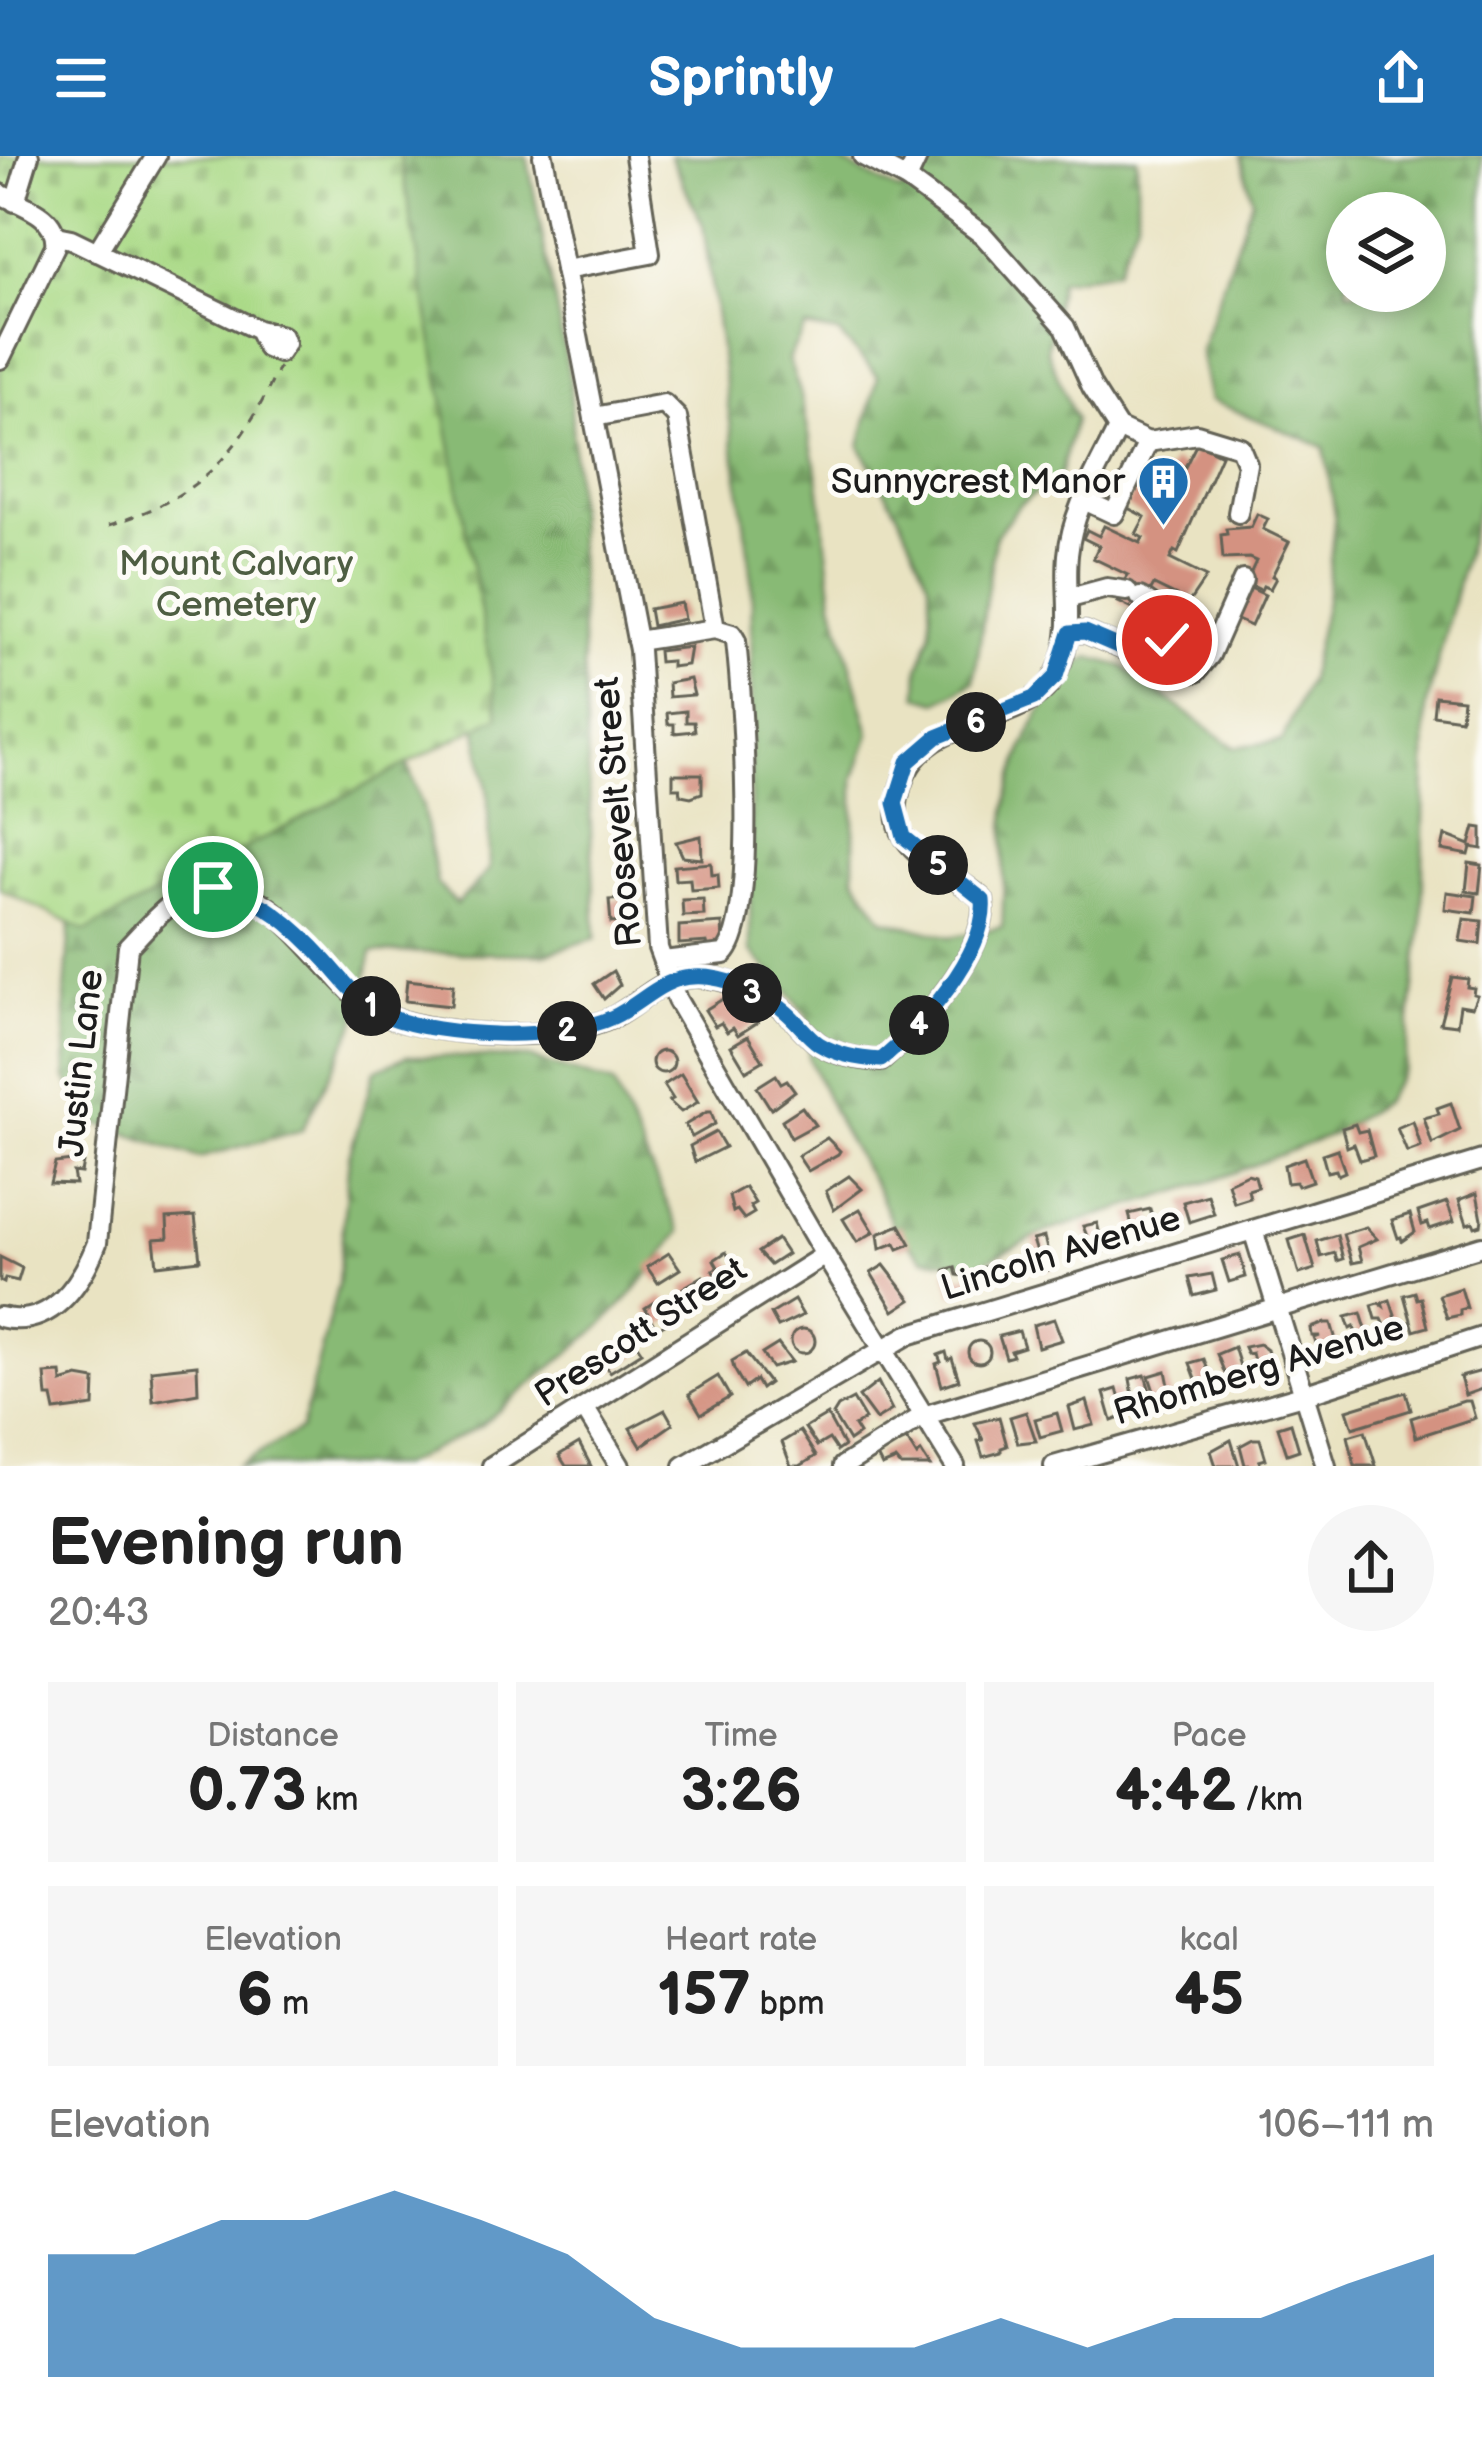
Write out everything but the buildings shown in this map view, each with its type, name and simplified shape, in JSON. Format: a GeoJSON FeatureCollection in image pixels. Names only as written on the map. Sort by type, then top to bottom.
{"type":"FeatureCollection","features":[{"type":"Feature","properties":{"kind":"street"},"geometry":{"type":"LineString","coordinates":[[0,359],[55,246],[53,225],[7,198],[29,156]]}},
{"type":"Feature","properties":{"kind":"street"},"geometry":{"type":"LineString","coordinates":[[97,251],[156,156]]}},
{"type":"Feature","properties":{"kind":"street","name":"Roosevelt Street"},"geometry":{"type":"LineString","coordinates":[[543,156],[637,640],[658,948],[677,1000],[955,1466]]}},
{"type":"Feature","properties":{"kind":"street"},"geometry":{"type":"LineString","coordinates":[[565,270],[650,254],[635,156]]}},
{"type":"Feature","properties":{"kind":"street"},"geometry":{"type":"LineString","coordinates":[[862,156],[907,179],[983,235],[1065,328],[1092,387],[1118,428],[1148,442],[1197,434],[1240,447],[1247,464],[1238,513]]}},
{"type":"Feature","properties":{"kind":"street"},"geometry":{"type":"LineString","coordinates":[[907,179],[918,156]]}},
{"type":"Feature","properties":{"kind":"street"},"geometry":{"type":"LineString","coordinates":[[56,236],[97,251],[258,330],[282,336],[285,344],[279,353]]}},
{"type":"Feature","properties":{"kind":"street"},"geometry":{"type":"LineString","coordinates":[[593,417],[664,404],[677,417],[716,628]]}},
{"type":"Feature","properties":{"kind":"street"},"geometry":{"type":"LineString","coordinates":[[667,971],[731,982],[783,1009],[819,1044],[858,1059],[881,1060],[910,1036],[941,998],[985,918],[983,900],[904,837],[895,803],[908,762],[937,737],[1034,698],[1056,676],[1070,633],[1067,557],[1073,522],[1118,428]]}},
{"type":"Feature","properties":{"kind":"street"},"geometry":{"type":"LineString","coordinates":[[1084,500],[1114,514],[1148,442]]}},
{"type":"Feature","properties":{"kind":"street"},"geometry":{"type":"LineString","coordinates":[[1070,633],[1085,632],[1178,673],[1196,672],[1210,655],[1243,580]]}},
{"type":"Feature","properties":{"kind":"street"},"geometry":{"type":"LineString","coordinates":[[1070,598],[1106,588],[1133,594],[1167,616],[1170,625],[1162,665]]}},
{"type":"Feature","properties":{"kind":"street"},"geometry":{"type":"LineString","coordinates":[[637,640],[716,628],[732,634],[738,658],[746,795],[740,921],[731,948],[724,954],[667,971]]}},
{"type":"Feature","properties":{"kind":"street","name":"Justin Lane"},"geometry":{"type":"LineString","coordinates":[[0,1317],[12,1320],[49,1311],[68,1297],[90,1262],[97,1243],[128,947],[182,898],[213,887],[239,891],[289,924],[355,995],[386,1016],[441,1030],[554,1034],[615,1016],[667,971]]}},
{"type":"Feature","properties":{"kind":"street","name":"Lincoln Avenue"},"geometry":{"type":"LineString","coordinates":[[684,1466],[908,1335],[1482,1160]]}},
{"type":"Feature","properties":{"kind":"street"},"geometry":{"type":"LineString","coordinates":[[1253,1230],[1326,1466]]}},
{"type":"Feature","properties":{"kind":"street"},"geometry":{"type":"LineString","coordinates":[[843,1466],[923,1416],[1482,1246]]}},
{"type":"Feature","properties":{"kind":"street","name":"Prescott Street"},"geometry":{"type":"LineString","coordinates":[[492,1466],[825,1255]]}},
{"type":"Feature","properties":{"kind":"street","name":"Rhomberg Avenue"},"geometry":{"type":"LineString","coordinates":[[1054,1466],[1306,1394],[1482,1337]]}},
{"type":"Feature","properties":{"kind":"street"},"geometry":{"type":"LineString","coordinates":[[585,1409],[620,1466]]}},
{"type":"Feature","properties":{"kind":"path"},"geometry":{"type":"LineString","coordinates":[[109,524],[146,514],[220,466],[273,379],[279,353]]}},
{"type":"Feature","properties":{"kind":"green space","name":"Mount Calvary Cemetery"},"geometry":{"type":"Polygon","coordinates":[[[0,156],[400,156],[499,716],[86,931],[0,889],[0,156]]]}},
{"type":"Feature","properties":{"kind":"green space"},"geometry":{"type":"Polygon","coordinates":[[[376,156],[527,156],[570,381],[596,938],[544,954],[372,952],[356,1022],[302,1130],[199,1158],[90,1121],[66,1078],[65,992],[72,899],[382,693],[423,808],[437,884],[457,904],[489,870],[488,794],[376,156]]]}},
{"type":"Feature","properties":{"kind":"green space"},"geometry":{"type":"Polygon","coordinates":[[[670,156],[830,156],[901,192],[925,156],[1137,158],[1137,220],[1115,271],[1059,281],[1047,350],[1075,419],[1060,475],[1019,505],[995,537],[974,682],[938,702],[918,696],[919,668],[931,633],[930,585],[902,521],[860,446],[878,376],[838,333],[805,327],[788,359],[819,482],[833,602],[870,734],[854,779],[854,876],[883,919],[950,937],[1002,927],[1006,812],[1015,771],[1046,704],[1074,668],[1090,657],[1122,666],[1234,747],[1282,741],[1309,679],[1326,601],[1335,514],[1324,447],[1210,400],[1200,351],[1252,199],[1241,156],[1482,156],[1482,488],[1426,708],[1422,921],[1404,1068],[1384,1101],[1334,1134],[1215,1180],[1048,1231],[977,1265],[923,1258],[893,1227],[842,1130],[809,1060],[808,1018],[750,951],[752,579],[703,225],[670,156]]]}},
{"type":"Feature","properties":{"kind":"green space"},"geometry":{"type":"Polygon","coordinates":[[[407,1056],[529,1058],[613,1084],[680,1232],[598,1329],[480,1426],[400,1466],[238,1466],[301,1429],[338,1284],[349,1156],[375,1070],[407,1056]]]}},
{"type":"Feature","properties":{"kind":"place","name":"Sunnycrest Manor"},"geometry":{"type":"Point","coordinates":[1164,528]}},
{"type":"Feature","properties":{"kind":"route"},"geometry":{"type":"LineString","coordinates":[[213,887],[239,891],[289,924],[355,995],[386,1016],[441,1030],[554,1034],[615,1016],[670,980],[696,976],[731,982],[783,1009],[819,1044],[858,1059],[881,1060],[910,1036],[941,998],[985,918],[983,900],[904,837],[895,803],[908,762],[937,737],[1034,698],[1056,676],[1070,633],[1085,632],[1162,665],[1167,640]]}}]}
